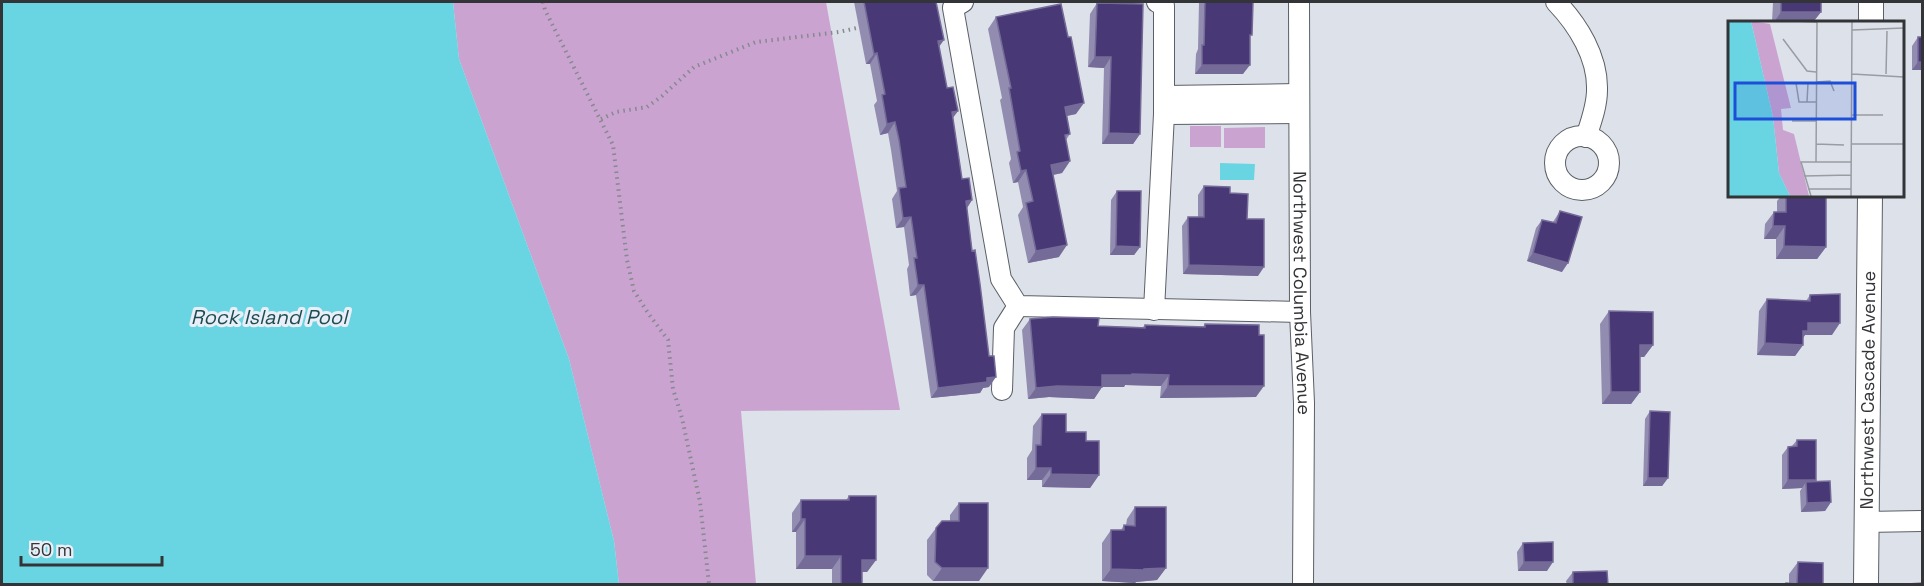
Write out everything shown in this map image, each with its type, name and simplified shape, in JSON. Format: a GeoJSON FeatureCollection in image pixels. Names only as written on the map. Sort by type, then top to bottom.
{"type":"FeatureCollection","features":[{"type":"Feature","properties":{"kind":"street","name":"Northwest Columbia Avenue"},"geometry":{"type":"LineString","coordinates":[[1299,2],[1300,312],[1304,403],[1303,585]]}},
{"type":"Feature","properties":{"kind":"street"},"geometry":{"type":"LineString","coordinates":[[1556,2],[1573,20],[1591,55],[1598,89],[1586,137]]}},
{"type":"Feature","properties":{"kind":"street"},"geometry":{"type":"LineString","coordinates":[[1871,2],[1871,21]]}},
{"type":"Feature","properties":{"kind":"street"},"geometry":{"type":"LineString","coordinates":[[1154,310],[1164,105],[1162,3]]}},
{"type":"Feature","properties":{"kind":"street"},"geometry":{"type":"LineString","coordinates":[[956,4],[1001,279],[1018,306]]}},
{"type":"Feature","properties":{"kind":"street"},"geometry":{"type":"LineString","coordinates":[[1164,105],[1299,103]]}},
{"type":"Feature","properties":{"kind":"street","name":"Northwest Cascade Avenue"},"geometry":{"type":"LineString","coordinates":[[1866,585],[1870,196]]}},
{"type":"Feature","properties":{"kind":"street"},"geometry":{"type":"LineString","coordinates":[[1018,306],[1300,312]]}},
{"type":"Feature","properties":{"kind":"street"},"geometry":{"type":"LineString","coordinates":[[1002,390],[1004,328],[1018,306]]}},
{"type":"Feature","properties":{"kind":"street"},"geometry":{"type":"LineString","coordinates":[[1865,522],[1923,521]]}},
{"type":"Feature","properties":{"kind":"path"},"geometry":{"type":"LineString","coordinates":[[543,2],[613,145],[627,260],[634,291],[668,340],[673,389],[682,418],[700,502],[709,585]]}},
{"type":"Feature","properties":{"kind":"path"},"geometry":{"type":"LineString","coordinates":[[601,119],[616,112],[647,107],[694,67],[756,42],[839,32],[861,27]]}},
{"type":"Feature","properties":{"kind":"shaded area"},"geometry":{"type":"Polygon","coordinates":[[[453,2],[826,2],[900,410],[741,411],[756,584],[619,584],[614,541],[569,359],[459,59],[453,2]]]}},
{"type":"Feature","properties":{"kind":"shaded area"},"geometry":{"type":"Polygon","coordinates":[[[1190,126],[1221,126],[1221,147],[1190,147],[1190,126]]]}},
{"type":"Feature","properties":{"kind":"shaded area"},"geometry":{"type":"Polygon","coordinates":[[[1265,127],[1265,148],[1224,148],[1224,128],[1265,127]]]}},
{"type":"Feature","properties":{"kind":"water","name":"Rock Island Pool"},"geometry":{"type":"Polygon","coordinates":[[[2,2],[453,2],[459,59],[569,359],[614,541],[619,584],[2,584],[2,2]]]}},
{"type":"Feature","properties":{"kind":"water"},"geometry":{"type":"Polygon","coordinates":[[[1220,163],[1255,164],[1254,180],[1220,180],[1220,163]]]}},
{"type":"Feature","properties":{"kind":"building"},"geometry":{"type":"Polygon","coordinates":[[[864,2],[936,2],[944,40],[938,41],[947,88],[953,87],[958,111],[952,112],[962,179],[969,178],[972,200],[966,201],[989,356],[994,356],[996,377],[987,378],[987,382],[938,388],[924,285],[918,285],[911,217],[903,218],[899,188],[906,187],[899,140],[895,122],[887,124],[882,95],[885,94],[877,53],[874,54],[864,2]]]}},
{"type":"Feature","properties":{"kind":"building"},"geometry":{"type":"Polygon","coordinates":[[[1205,2],[1253,2],[1250,65],[1202,65],[1205,2]]]}},
{"type":"Feature","properties":{"kind":"building"},"geometry":{"type":"Polygon","coordinates":[[[1781,2],[1821,2],[1821,12],[1781,12],[1781,2]]]}},
{"type":"Feature","properties":{"kind":"building"},"geometry":{"type":"Polygon","coordinates":[[[1097,3],[1143,4],[1140,134],[1109,133],[1111,57],[1095,57],[1097,3]]]}},
{"type":"Feature","properties":{"kind":"building"},"geometry":{"type":"Polygon","coordinates":[[[1061,4],[1068,37],[1071,37],[1084,103],[1065,107],[1070,134],[1065,135],[1070,161],[1051,165],[1067,245],[1036,251],[1026,203],[1033,201],[1026,170],[1021,171],[1017,152],[1020,151],[1009,88],[1011,88],[996,17],[1061,4]]]}},
{"type":"Feature","properties":{"kind":"building"},"geometry":{"type":"Polygon","coordinates":[[[1918,37],[1923,37],[1923,62],[1918,62],[1918,37]]]}},
{"type":"Feature","properties":{"kind":"building"},"geometry":{"type":"Polygon","coordinates":[[[1204,186],[1230,187],[1230,193],[1248,194],[1247,219],[1264,219],[1264,267],[1189,265],[1188,217],[1204,217],[1204,186]]]}},
{"type":"Feature","properties":{"kind":"building"},"geometry":{"type":"Polygon","coordinates":[[[1117,191],[1141,191],[1140,247],[1116,246],[1117,191]]]}},
{"type":"Feature","properties":{"kind":"building"},"geometry":{"type":"Polygon","coordinates":[[[1786,196],[1826,196],[1826,247],[1784,246],[1785,226],[1773,226],[1774,212],[1786,212],[1786,196]]]}},
{"type":"Feature","properties":{"kind":"building"},"geometry":{"type":"Polygon","coordinates":[[[1560,211],[1582,217],[1568,263],[1533,253],[1542,220],[1556,223],[1560,211]]]}},
{"type":"Feature","properties":{"kind":"building"},"geometry":{"type":"Polygon","coordinates":[[[1840,294],[1840,323],[1808,323],[1808,331],[1803,331],[1803,345],[1765,343],[1767,299],[1810,301],[1810,295],[1840,294]]]}},
{"type":"Feature","properties":{"kind":"building"},"geometry":{"type":"Polygon","coordinates":[[[1609,311],[1653,312],[1653,345],[1640,345],[1640,392],[1611,392],[1609,311]]]}},
{"type":"Feature","properties":{"kind":"building"},"geometry":{"type":"Polygon","coordinates":[[[1099,318],[1098,326],[1145,328],[1145,325],[1205,327],[1205,324],[1259,325],[1259,335],[1264,335],[1264,386],[1168,386],[1169,375],[1132,374],[1102,375],[1102,387],[1036,388],[1030,319],[1099,318]]]}},
{"type":"Feature","properties":{"kind":"building"},"geometry":{"type":"Polygon","coordinates":[[[1650,411],[1670,412],[1668,478],[1648,478],[1650,411]]]}},
{"type":"Feature","properties":{"kind":"building"},"geometry":{"type":"Polygon","coordinates":[[[1042,414],[1066,414],[1066,432],[1086,432],[1086,441],[1099,441],[1099,475],[1051,474],[1051,468],[1036,468],[1036,445],[1041,445],[1042,414]]]}},
{"type":"Feature","properties":{"kind":"building"},"geometry":{"type":"Polygon","coordinates":[[[1797,440],[1816,440],[1816,480],[1788,480],[1788,447],[1797,446],[1797,440]]]}},
{"type":"Feature","properties":{"kind":"building"},"geometry":{"type":"Polygon","coordinates":[[[1830,481],[1831,502],[1807,503],[1806,482],[1830,481]]]}},
{"type":"Feature","properties":{"kind":"building"},"geometry":{"type":"Polygon","coordinates":[[[849,496],[876,496],[876,560],[862,560],[862,585],[841,585],[841,556],[805,556],[805,519],[801,519],[801,500],[849,500],[849,496]]]}},
{"type":"Feature","properties":{"kind":"building"},"geometry":{"type":"Polygon","coordinates":[[[959,503],[988,503],[988,568],[942,568],[935,562],[936,528],[942,521],[959,521],[959,503]]]}},
{"type":"Feature","properties":{"kind":"building"},"geometry":{"type":"Polygon","coordinates":[[[1135,507],[1166,507],[1166,568],[1111,569],[1111,530],[1124,530],[1124,525],[1135,526],[1135,507]]]}},
{"type":"Feature","properties":{"kind":"building"},"geometry":{"type":"Polygon","coordinates":[[[1553,542],[1553,562],[1524,562],[1523,543],[1553,542]]]}},
{"type":"Feature","properties":{"kind":"building"},"geometry":{"type":"Polygon","coordinates":[[[1798,562],[1823,563],[1823,585],[1786,585],[1786,583],[1797,584],[1798,562]]]}},
{"type":"Feature","properties":{"kind":"building"},"geometry":{"type":"Polygon","coordinates":[[[1607,571],[1608,585],[1573,585],[1573,572],[1607,571]]]}}]}
